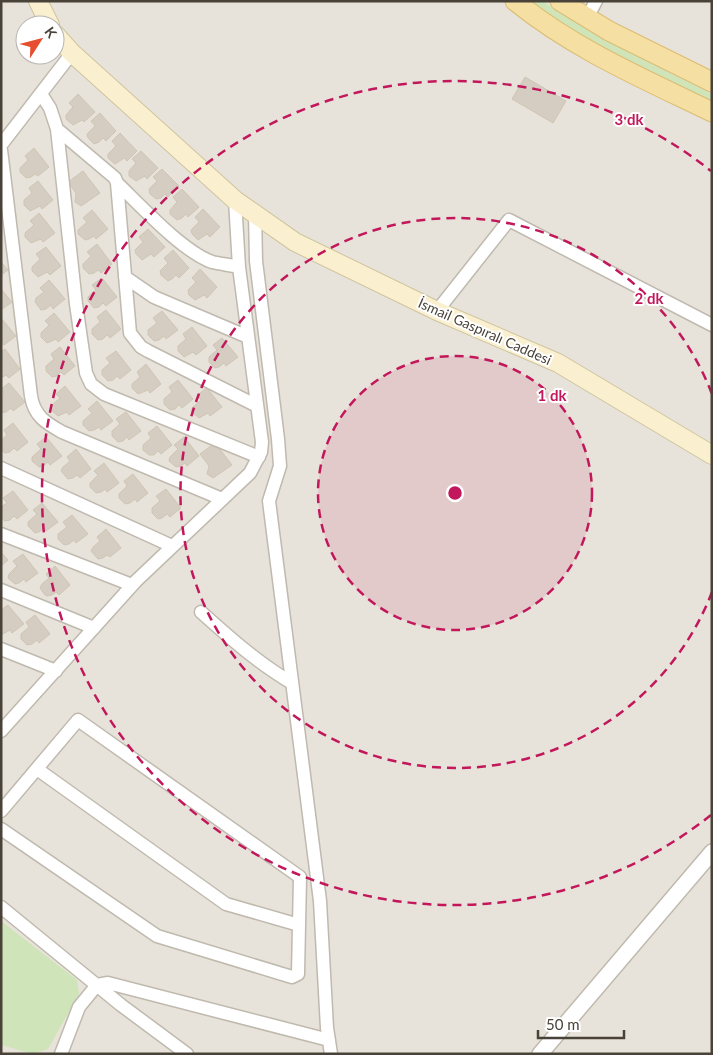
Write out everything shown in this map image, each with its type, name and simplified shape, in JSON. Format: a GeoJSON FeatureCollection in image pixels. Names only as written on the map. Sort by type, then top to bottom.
{"type":"FeatureCollection","features":[{"type":"Feature","properties":{"kind":"main road"},"geometry":{"type":"LineString","coordinates":[[38,1],[45,15]]}},
{"type":"Feature","properties":{"kind":"main road"},"geometry":{"type":"LineString","coordinates":[[515,1],[546,25],[586,49],[712,112]]}},
{"type":"Feature","properties":{"kind":"main road"},"geometry":{"type":"LineString","coordinates":[[560,1],[586,18],[712,82]]}},
{"type":"Feature","properties":{"kind":"main road","name":"İsmail Gaspıralı Caddesi"},"geometry":{"type":"LineString","coordinates":[[65,45],[235,200],[294,242],[437,310],[558,363],[712,455]]}},
{"type":"Feature","properties":{"kind":"street"},"geometry":{"type":"LineString","coordinates":[[586,18],[596,1]]}},
{"type":"Feature","properties":{"kind":"street"},"geometry":{"type":"LineString","coordinates":[[1,145],[72,53]]}},
{"type":"Feature","properties":{"kind":"street"},"geometry":{"type":"LineString","coordinates":[[40,94],[50,108],[57,129],[76,304],[88,380],[97,390],[104,394],[259,457]]}},
{"type":"Feature","properties":{"kind":"street"},"geometry":{"type":"LineString","coordinates":[[57,129],[115,178],[117,183],[130,333],[141,347],[257,406]]}},
{"type":"Feature","properties":{"kind":"street"},"geometry":{"type":"LineString","coordinates":[[1,150],[31,396],[36,412],[48,424],[62,432],[222,499]]}},
{"type":"Feature","properties":{"kind":"street"},"geometry":{"type":"LineString","coordinates":[[117,183],[178,240],[196,253],[212,261],[239,267]]}},
{"type":"Feature","properties":{"kind":"street"},"geometry":{"type":"LineString","coordinates":[[1,730],[7,716],[56,671],[132,585],[250,473],[259,457],[262,442],[239,267],[235,200]]}},
{"type":"Feature","properties":{"kind":"street"},"geometry":{"type":"LineString","coordinates":[[255,213],[256,261],[280,466],[269,501],[320,901],[327,1028],[331,1054]]}},
{"type":"Feature","properties":{"kind":"street"},"geometry":{"type":"LineString","coordinates":[[437,310],[509,220],[712,325]]}},
{"type":"Feature","properties":{"kind":"street"},"geometry":{"type":"LineString","coordinates":[[125,277],[154,297],[248,337]]}},
{"type":"Feature","properties":{"kind":"street"},"geometry":{"type":"LineString","coordinates":[[1,468],[172,546]]}},
{"type":"Feature","properties":{"kind":"street"},"geometry":{"type":"LineString","coordinates":[[1,534],[132,585]]}},
{"type":"Feature","properties":{"kind":"street"},"geometry":{"type":"LineString","coordinates":[[1,590],[94,628]]}},
{"type":"Feature","properties":{"kind":"street"},"geometry":{"type":"LineString","coordinates":[[201,612],[242,649],[269,670],[292,683]]}},
{"type":"Feature","properties":{"kind":"street"},"geometry":{"type":"LineString","coordinates":[[1,649],[56,671]]}},
{"type":"Feature","properties":{"kind":"street"},"geometry":{"type":"LineString","coordinates":[[1,811],[78,720],[300,877],[298,974],[292,977],[157,936],[1,829]]}},
{"type":"Feature","properties":{"kind":"street"},"geometry":{"type":"LineString","coordinates":[[37,769],[226,904],[299,925]]}},
{"type":"Feature","properties":{"kind":"street"},"geometry":{"type":"LineString","coordinates":[[540,1054],[710,857]]}},
{"type":"Feature","properties":{"kind":"street"},"geometry":{"type":"LineString","coordinates":[[1,907],[121,1005],[187,1054]]}},
{"type":"Feature","properties":{"kind":"street"},"geometry":{"type":"LineString","coordinates":[[299,941],[322,942]]}},
{"type":"Feature","properties":{"kind":"street"},"geometry":{"type":"LineString","coordinates":[[64,1052],[79,1006],[97,985],[108,983],[329,1040]]}},
{"type":"Feature","properties":{"kind":"shaded area"},"geometry":{"type":"Polygon","coordinates":[[[1,1],[712,1],[712,1054],[1,1054],[1,1]]]}},
{"type":"Feature","properties":{"kind":"green space"},"geometry":{"type":"Polygon","coordinates":[[[530,1],[542,1],[606,41],[712,94],[712,103],[570,31],[530,1]]]}},
{"type":"Feature","properties":{"kind":"green space"},"geometry":{"type":"Polygon","coordinates":[[[1,921],[77,980],[79,994],[48,1049],[33,1054],[1,1045],[1,921]]]}},
{"type":"Feature","properties":{"kind":"building"},"geometry":{"type":"Polygon","coordinates":[[[525,77],[566,101],[553,123],[512,99],[525,77]]]}},
{"type":"Feature","properties":{"kind":"building"},"geometry":{"type":"Polygon","coordinates":[[[78,94],[95,112],[84,122],[82,120],[73,125],[66,119],[66,115],[73,107],[69,103],[78,94]]]}},
{"type":"Feature","properties":{"kind":"building"},"geometry":{"type":"Polygon","coordinates":[[[100,113],[116,131],[106,141],[103,138],[94,144],[87,134],[95,126],[91,121],[100,113]]]}},
{"type":"Feature","properties":{"kind":"building"},"geometry":{"type":"Polygon","coordinates":[[[120,133],[137,151],[127,161],[124,158],[115,164],[108,158],[108,154],[116,146],[112,141],[120,133]]]}},
{"type":"Feature","properties":{"kind":"building"},"geometry":{"type":"Polygon","coordinates":[[[34,148],[49,167],[38,176],[35,174],[26,178],[20,172],[20,168],[28,160],[25,156],[34,148]]]}},
{"type":"Feature","properties":{"kind":"building"},"geometry":{"type":"Polygon","coordinates":[[[141,151],[158,168],[147,179],[145,176],[136,181],[129,176],[129,171],[136,163],[132,159],[141,151]]]}},
{"type":"Feature","properties":{"kind":"building"},"geometry":{"type":"Polygon","coordinates":[[[162,169],[179,186],[168,197],[165,194],[161,198],[156,199],[150,194],[149,189],[157,181],[153,177],[162,169]]]}},
{"type":"Feature","properties":{"kind":"building"},"geometry":{"type":"Polygon","coordinates":[[[83,171],[100,193],[81,206],[75,202],[76,193],[68,182],[83,171]]]}},
{"type":"Feature","properties":{"kind":"building"},"geometry":{"type":"Polygon","coordinates":[[[38,181],[53,200],[42,209],[40,206],[30,211],[24,205],[24,200],[32,193],[29,188],[38,181]]]}},
{"type":"Feature","properties":{"kind":"building"},"geometry":{"type":"Polygon","coordinates":[[[182,189],[199,207],[188,217],[186,214],[177,220],[170,214],[170,210],[177,202],[173,197],[182,189]]]}},
{"type":"Feature","properties":{"kind":"building"},"geometry":{"type":"Polygon","coordinates":[[[203,209],[220,227],[210,237],[207,234],[198,240],[191,230],[199,222],[195,217],[203,209]]]}},
{"type":"Feature","properties":{"kind":"building"},"geometry":{"type":"Polygon","coordinates":[[[92,210],[108,229],[96,239],[94,236],[85,240],[78,234],[78,230],[87,222],[83,218],[92,210]]]}},
{"type":"Feature","properties":{"kind":"building"},"geometry":{"type":"Polygon","coordinates":[[[39,213],[55,233],[43,242],[41,239],[31,243],[25,237],[25,233],[34,225],[30,221],[39,213]]]}},
{"type":"Feature","properties":{"kind":"building"},"geometry":{"type":"Polygon","coordinates":[[[148,229],[165,247],[154,257],[151,254],[142,260],[135,250],[143,242],[139,237],[148,229]]]}},
{"type":"Feature","properties":{"kind":"building"},"geometry":{"type":"Polygon","coordinates":[[[97,244],[112,264],[101,273],[98,270],[89,274],[83,268],[83,264],[91,256],[87,252],[97,244]]]}},
{"type":"Feature","properties":{"kind":"building"},"geometry":{"type":"Polygon","coordinates":[[[46,247],[61,266],[50,275],[47,272],[38,277],[32,271],[32,267],[40,259],[36,254],[46,247]]]}},
{"type":"Feature","properties":{"kind":"building"},"geometry":{"type":"Polygon","coordinates":[[[173,250],[189,268],[179,278],[176,275],[168,281],[161,275],[160,271],[168,263],[164,258],[173,250]]]}},
{"type":"Feature","properties":{"kind":"building"},"geometry":{"type":"Polygon","coordinates":[[[1,262],[8,270],[1,275],[1,262]]]}},
{"type":"Feature","properties":{"kind":"building"},"geometry":{"type":"Polygon","coordinates":[[[200,269],[217,287],[207,298],[204,295],[195,300],[189,295],[188,290],[196,282],[192,278],[200,269]]]}},
{"type":"Feature","properties":{"kind":"building"},"geometry":{"type":"Polygon","coordinates":[[[102,278],[117,297],[106,306],[103,303],[99,307],[94,308],[88,301],[88,297],[96,290],[92,285],[102,278]]]}},
{"type":"Feature","properties":{"kind":"building"},"geometry":{"type":"Polygon","coordinates":[[[49,280],[65,299],[53,309],[51,305],[41,310],[35,302],[36,298],[44,292],[40,288],[49,280]]]}},
{"type":"Feature","properties":{"kind":"building"},"geometry":{"type":"Polygon","coordinates":[[[1,289],[12,302],[1,310],[1,289]]]}},
{"type":"Feature","properties":{"kind":"building"},"geometry":{"type":"Polygon","coordinates":[[[106,310],[121,329],[110,338],[107,335],[103,339],[98,340],[92,334],[92,329],[100,322],[97,317],[106,310]]]}},
{"type":"Feature","properties":{"kind":"building"},"geometry":{"type":"Polygon","coordinates":[[[162,311],[178,330],[166,339],[164,336],[154,341],[148,335],[148,330],[157,323],[153,318],[162,311]]]}},
{"type":"Feature","properties":{"kind":"building"},"geometry":{"type":"Polygon","coordinates":[[[54,313],[70,332],[58,342],[56,339],[47,343],[41,337],[41,333],[49,325],[45,321],[54,313]]]}},
{"type":"Feature","properties":{"kind":"building"},"geometry":{"type":"Polygon","coordinates":[[[1,318],[16,336],[4,345],[1,343],[1,318]]]}},
{"type":"Feature","properties":{"kind":"building"},"geometry":{"type":"Polygon","coordinates":[[[192,327],[207,346],[196,355],[193,352],[184,357],[178,351],[178,346],[186,339],[183,334],[192,327]]]}},
{"type":"Feature","properties":{"kind":"building"},"geometry":{"type":"Polygon","coordinates":[[[222,338],[238,357],[226,366],[224,363],[215,368],[209,362],[209,357],[217,350],[213,345],[222,338]]]}},
{"type":"Feature","properties":{"kind":"building"},"geometry":{"type":"Polygon","coordinates":[[[60,347],[75,366],[64,375],[61,372],[57,376],[52,377],[46,371],[46,366],[54,359],[51,354],[60,347]]]}},
{"type":"Feature","properties":{"kind":"building"},"geometry":{"type":"Polygon","coordinates":[[[5,349],[20,369],[9,378],[6,375],[1,378],[1,352],[5,349]]]}},
{"type":"Feature","properties":{"kind":"building"},"geometry":{"type":"Polygon","coordinates":[[[116,351],[131,370],[120,379],[117,376],[113,380],[108,381],[102,375],[102,370],[110,363],[106,358],[116,351]]]}},
{"type":"Feature","properties":{"kind":"building"},"geometry":{"type":"Polygon","coordinates":[[[146,364],[161,384],[150,393],[148,390],[138,394],[132,388],[132,384],[140,377],[137,372],[146,364]]]}},
{"type":"Feature","properties":{"kind":"building"},"geometry":{"type":"Polygon","coordinates":[[[178,380],[193,399],[182,408],[179,405],[175,409],[170,410],[164,404],[164,399],[172,392],[169,387],[178,380]]]}},
{"type":"Feature","properties":{"kind":"building"},"geometry":{"type":"Polygon","coordinates":[[[9,383],[25,402],[13,411],[11,408],[1,413],[1,397],[4,395],[1,389],[9,383]]]}},
{"type":"Feature","properties":{"kind":"building"},"geometry":{"type":"Polygon","coordinates":[[[65,386],[81,406],[69,415],[67,412],[58,416],[51,410],[51,406],[60,398],[56,394],[65,386]]]}},
{"type":"Feature","properties":{"kind":"building"},"geometry":{"type":"Polygon","coordinates":[[[207,388],[222,407],[210,416],[208,413],[199,418],[192,412],[192,408],[201,400],[197,395],[207,388]]]}},
{"type":"Feature","properties":{"kind":"building"},"geometry":{"type":"Polygon","coordinates":[[[97,401],[113,421],[101,430],[99,427],[89,431],[83,425],[83,421],[92,413],[88,409],[97,401]]]}},
{"type":"Feature","properties":{"kind":"building"},"geometry":{"type":"Polygon","coordinates":[[[126,412],[141,431],[129,440],[127,437],[123,441],[118,442],[112,436],[112,431],[120,424],[116,419],[126,412]]]}},
{"type":"Feature","properties":{"kind":"building"},"geometry":{"type":"Polygon","coordinates":[[[13,423],[28,442],[17,451],[14,448],[10,452],[5,453],[1,450],[1,440],[7,435],[4,430],[13,423]]]}},
{"type":"Feature","properties":{"kind":"building"},"geometry":{"type":"Polygon","coordinates":[[[157,426],[172,445],[161,454],[158,451],[154,455],[149,455],[143,450],[143,445],[151,438],[148,433],[157,426]]]}},
{"type":"Feature","properties":{"kind":"building"},"geometry":{"type":"Polygon","coordinates":[[[46,437],[62,456],[50,465],[48,462],[39,467],[32,461],[32,457],[41,449],[37,444],[46,437]]]}},
{"type":"Feature","properties":{"kind":"building"},"geometry":{"type":"Polygon","coordinates":[[[184,437],[199,456],[187,466],[185,463],[176,467],[169,461],[170,457],[178,449],[174,445],[184,437]]]}},
{"type":"Feature","properties":{"kind":"building"},"geometry":{"type":"Polygon","coordinates":[[[215,443],[232,465],[213,478],[207,474],[209,466],[200,454],[215,443]]]}},
{"type":"Feature","properties":{"kind":"building"},"geometry":{"type":"Polygon","coordinates":[[[76,449],[91,469],[80,478],[77,475],[68,479],[61,471],[70,461],[67,457],[76,449]]]}},
{"type":"Feature","properties":{"kind":"building"},"geometry":{"type":"Polygon","coordinates":[[[104,463],[119,483],[107,492],[105,489],[96,493],[90,487],[90,483],[98,475],[94,471],[104,463]]]}},
{"type":"Feature","properties":{"kind":"building"},"geometry":{"type":"Polygon","coordinates":[[[133,474],[148,493],[137,502],[135,499],[125,504],[119,498],[119,494],[127,486],[124,481],[133,474]]]}},
{"type":"Feature","properties":{"kind":"building"},"geometry":{"type":"Polygon","coordinates":[[[166,489],[181,508],[170,517],[167,514],[158,519],[152,513],[152,508],[160,501],[156,496],[166,489]]]}},
{"type":"Feature","properties":{"kind":"building"},"geometry":{"type":"Polygon","coordinates":[[[13,491],[28,510],[17,519],[14,516],[10,520],[5,521],[1,518],[1,507],[7,503],[3,498],[13,491]]]}},
{"type":"Feature","properties":{"kind":"building"},"geometry":{"type":"Polygon","coordinates":[[[42,503],[58,522],[46,531],[44,528],[35,533],[28,526],[28,522],[37,514],[33,510],[42,503]]]}},
{"type":"Feature","properties":{"kind":"building"},"geometry":{"type":"Polygon","coordinates":[[[72,515],[88,534],[76,543],[74,540],[64,545],[58,539],[58,534],[67,527],[63,522],[72,515]]]}},
{"type":"Feature","properties":{"kind":"building"},"geometry":{"type":"Polygon","coordinates":[[[106,529],[121,548],[110,557],[107,555],[98,559],[91,551],[100,541],[97,537],[106,529]]]}},
{"type":"Feature","properties":{"kind":"building"},"geometry":{"type":"Polygon","coordinates":[[[1,552],[8,560],[1,566],[1,552]]]}},
{"type":"Feature","properties":{"kind":"building"},"geometry":{"type":"Polygon","coordinates":[[[23,554],[38,573],[26,582],[24,579],[15,584],[8,578],[9,574],[17,566],[13,561],[23,554]]]}},
{"type":"Feature","properties":{"kind":"building"},"geometry":{"type":"Polygon","coordinates":[[[55,566],[70,585],[59,595],[56,592],[47,596],[40,588],[49,578],[46,574],[55,566]]]}},
{"type":"Feature","properties":{"kind":"building"},"geometry":{"type":"Polygon","coordinates":[[[8,605],[24,624],[12,633],[10,630],[1,635],[1,618],[3,617],[1,610],[8,605]]]}},
{"type":"Feature","properties":{"kind":"building"},"geometry":{"type":"Polygon","coordinates":[[[35,615],[50,634],[39,643],[37,640],[27,645],[21,639],[21,634],[29,627],[26,622],[35,615]]]}}]}
